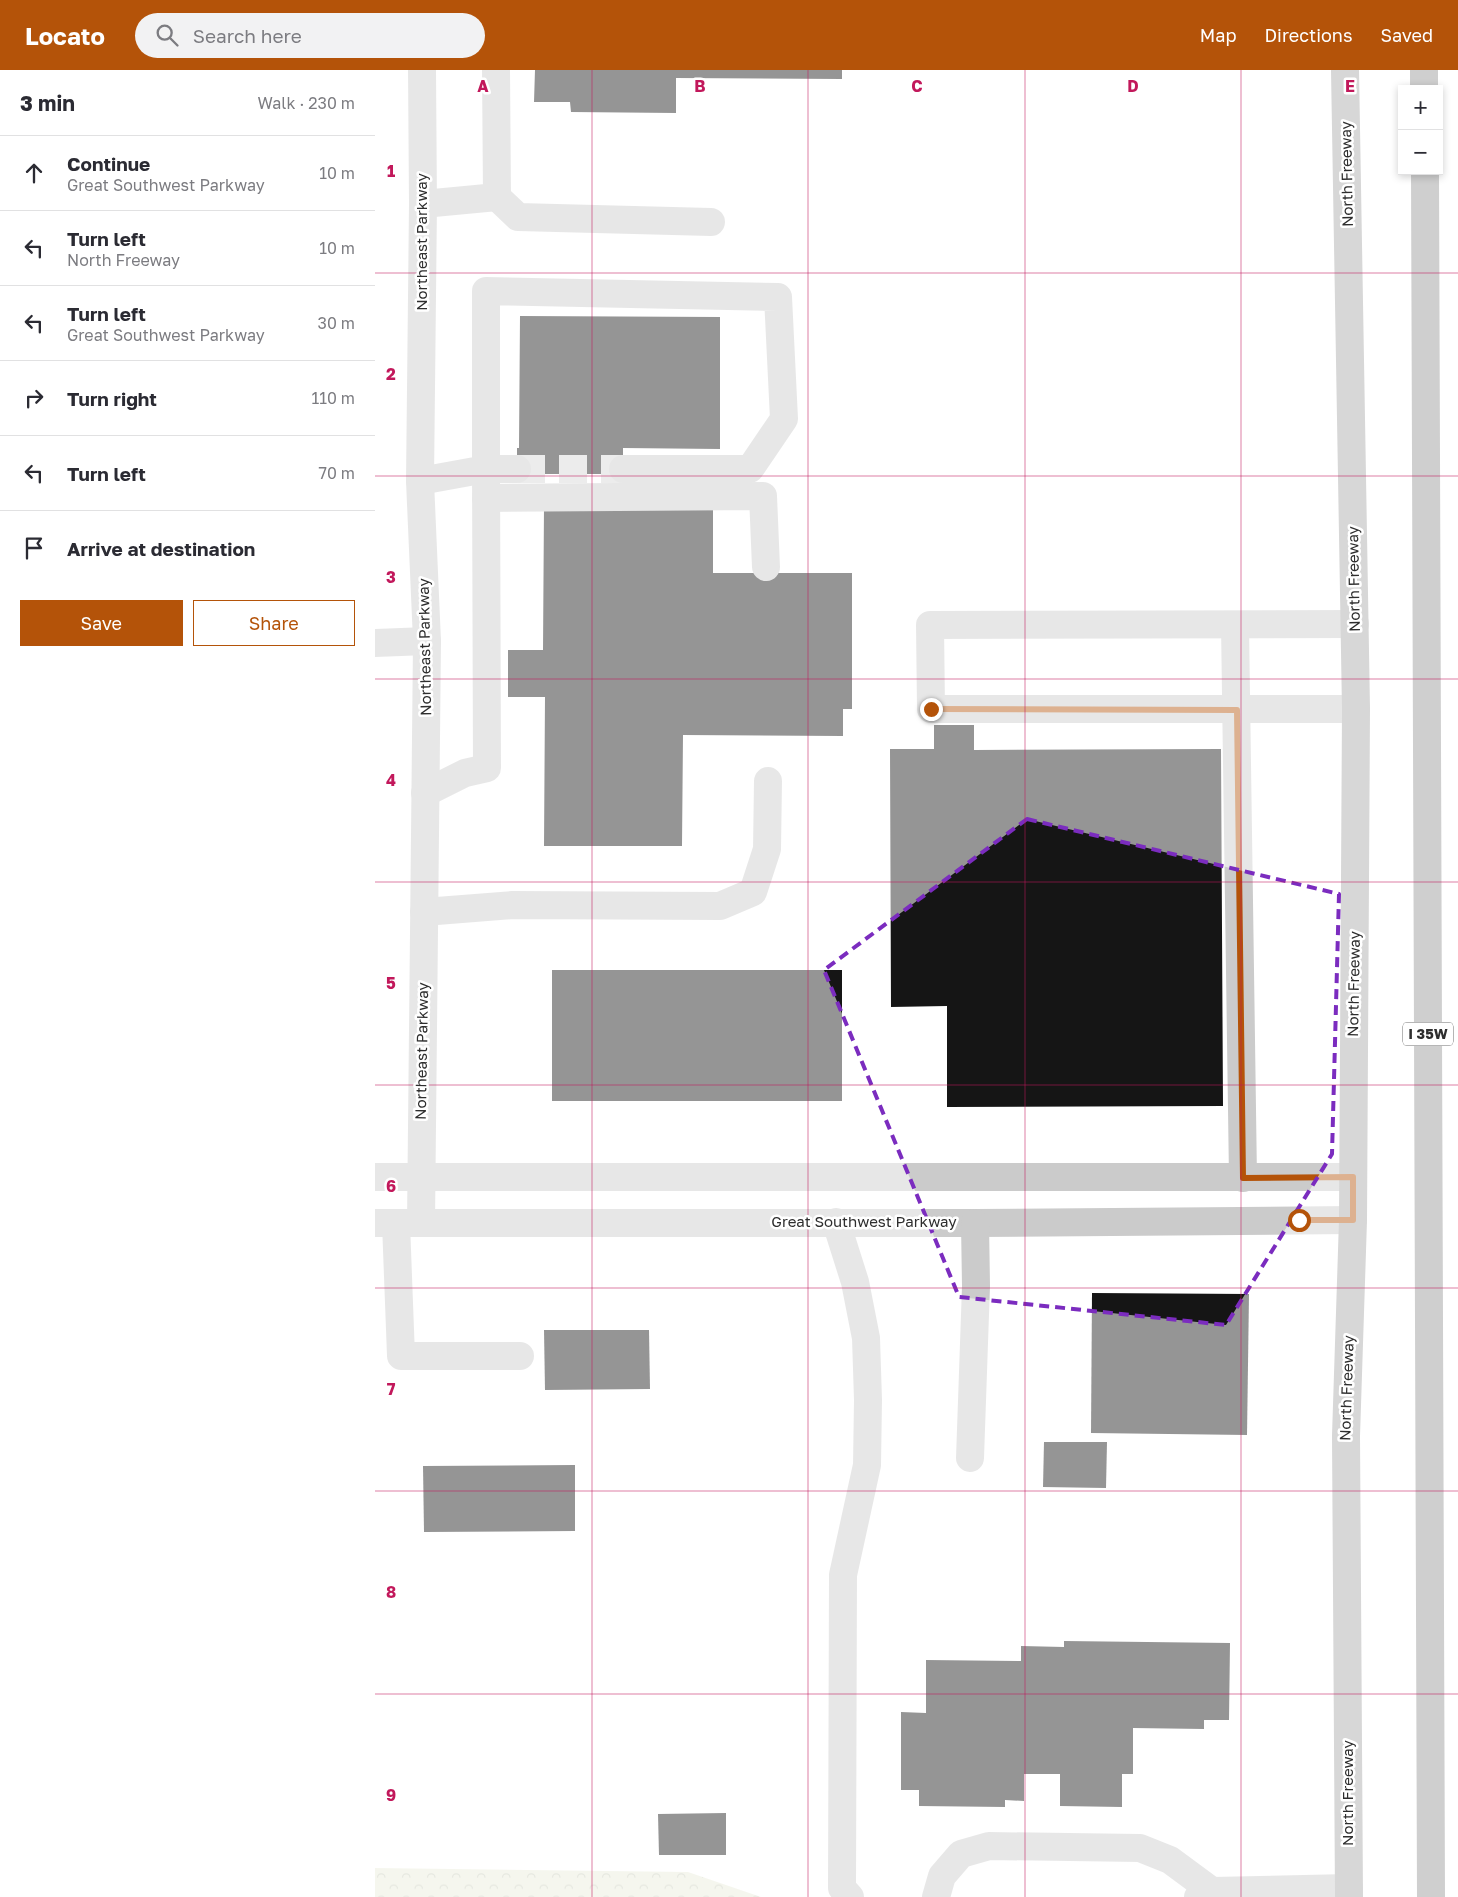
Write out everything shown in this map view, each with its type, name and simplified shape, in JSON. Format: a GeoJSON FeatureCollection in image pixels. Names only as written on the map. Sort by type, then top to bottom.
{"type":"FeatureCollection","features":[{"type":"Feature","properties":{"kind":"highway"},"geometry":{"type":"LineString","coordinates":[[1424,70],[1424,85]]}},
{"type":"Feature","properties":{"kind":"highway","name":"I 35W"},"geometry":{"type":"LineString","coordinates":[[1425,175],[1431,1897]]}},
{"type":"Feature","properties":{"kind":"main road","name":"North Freeway"},"geometry":{"type":"LineString","coordinates":[[1345,70],[1356,709],[1353,1220],[1346,1436],[1349,1892]]}},
{"type":"Feature","properties":{"kind":"street","name":"Northeast Parkway"},"geometry":{"type":"LineString","coordinates":[[422,70],[423,204],[420,480],[427,641],[420,1178],[397,1223],[401,1356],[520,1356]]}},
{"type":"Feature","properties":{"kind":"street"},"geometry":{"type":"LineString","coordinates":[[496,70],[497,197],[518,217],[711,222]]}},
{"type":"Feature","properties":{"kind":"street"},"geometry":{"type":"LineString","coordinates":[[423,204],[497,197]]}},
{"type":"Feature","properties":{"kind":"street"},"geometry":{"type":"LineString","coordinates":[[425,792],[465,773],[487,768],[486,291],[777,297],[784,418],[750,469],[623,468]]}},
{"type":"Feature","properties":{"kind":"street"},"geometry":{"type":"LineString","coordinates":[[420,480],[486,468],[517,469]]}},
{"type":"Feature","properties":{"kind":"street"},"geometry":{"type":"LineString","coordinates":[[486,498],[763,496],[766,567]]}},
{"type":"Feature","properties":{"kind":"street"},"geometry":{"type":"LineString","coordinates":[[1355,624],[930,625],[931,709],[1356,709]]}},
{"type":"Feature","properties":{"kind":"street"},"geometry":{"type":"LineString","coordinates":[[1235,625],[1243,1178]]}},
{"type":"Feature","properties":{"kind":"street"},"geometry":{"type":"LineString","coordinates":[[375,643],[427,641]]}},
{"type":"Feature","properties":{"kind":"street"},"geometry":{"type":"LineString","coordinates":[[424,912],[513,906],[720,906],[753,892],[767,849],[768,782]]}},
{"type":"Feature","properties":{"kind":"street"},"geometry":{"type":"LineString","coordinates":[[375,1177],[1353,1177]]}},
{"type":"Feature","properties":{"kind":"street","name":"Great Southwest Parkway"},"geometry":{"type":"LineString","coordinates":[[397,1223],[975,1223],[1353,1220]]}},
{"type":"Feature","properties":{"kind":"street"},"geometry":{"type":"LineString","coordinates":[[836,1222],[855,1282],[866,1338],[869,1400],[867,1465],[843,1575],[842,1888],[849,1897]]}},
{"type":"Feature","properties":{"kind":"street"},"geometry":{"type":"LineString","coordinates":[[970,1458],[976,1286],[975,1223]]}},
{"type":"Feature","properties":{"kind":"street"},"geometry":{"type":"LineString","coordinates":[[936,1897],[942,1876],[961,1854],[989,1846],[1140,1848],[1170,1860],[1205,1894],[1349,1892]]}},
{"type":"Feature","properties":{"kind":"highlighted area"},"geometry":{"type":"Polygon","coordinates":[[[1027,819],[1339,894],[1332,1154],[1226,1325],[959,1297],[824,970],[1027,819]]]}},
{"type":"Feature","properties":{"kind":"green space"},"geometry":{"type":"Polygon","coordinates":[[[375,1868],[688,1872],[761,1897],[375,1897],[375,1868]]]}},
{"type":"Feature","properties":{"kind":"building"},"geometry":{"type":"Polygon","coordinates":[[[535,70],[842,70],[842,79],[676,78],[676,113],[571,112],[570,102],[534,102],[535,70]]]}},
{"type":"Feature","properties":{"kind":"building"},"geometry":{"type":"Polygon","coordinates":[[[520,316],[720,317],[720,449],[623,448],[623,474],[517,474],[517,448],[519,448],[520,316]]]}},
{"type":"Feature","properties":{"kind":"building"},"geometry":{"type":"Polygon","coordinates":[[[544,506],[713,506],[713,573],[852,573],[852,709],[843,709],[843,736],[683,735],[682,846],[544,846],[545,697],[508,697],[508,650],[543,650],[544,506]]]}},
{"type":"Feature","properties":{"kind":"building"},"geometry":{"type":"Polygon","coordinates":[[[934,725],[974,725],[974,750],[1221,749],[1223,1106],[947,1107],[947,1006],[891,1007],[890,749],[934,749],[934,725]]]}},
{"type":"Feature","properties":{"kind":"building"},"geometry":{"type":"Polygon","coordinates":[[[552,970],[842,970],[842,1101],[552,1101],[552,970]]]}},
{"type":"Feature","properties":{"kind":"building"},"geometry":{"type":"Polygon","coordinates":[[[1092,1293],[1249,1294],[1247,1435],[1091,1433],[1092,1293]]]}},
{"type":"Feature","properties":{"kind":"building"},"geometry":{"type":"Polygon","coordinates":[[[544,1330],[649,1330],[650,1389],[545,1390],[544,1330]]]}},
{"type":"Feature","properties":{"kind":"building"},"geometry":{"type":"Polygon","coordinates":[[[1044,1442],[1107,1442],[1106,1488],[1043,1487],[1044,1442]]]}},
{"type":"Feature","properties":{"kind":"building"},"geometry":{"type":"Polygon","coordinates":[[[575,1465],[575,1531],[424,1532],[423,1466],[575,1465]]]}},
{"type":"Feature","properties":{"kind":"building"},"geometry":{"type":"Polygon","coordinates":[[[1064,1641],[1230,1643],[1229,1720],[1204,1720],[1204,1729],[1133,1728],[1133,1774],[1122,1774],[1122,1807],[1060,1806],[1060,1774],[1024,1774],[1024,1801],[1005,1800],[1005,1807],[919,1806],[919,1790],[901,1790],[901,1712],[926,1713],[926,1660],[1021,1661],[1021,1646],[1064,1647],[1064,1641]]]}},
{"type":"Feature","properties":{"kind":"building"},"geometry":{"type":"Polygon","coordinates":[[[726,1813],[726,1855],[659,1855],[658,1814],[726,1813]]]}},
{"type":"Feature","properties":{"kind":"tunnel"},"geometry":{"type":"LineString","coordinates":[[517,469],[623,469]]}},
{"type":"Feature","properties":{"kind":"route"},"geometry":{"type":"LineString","coordinates":[[931,709],[1237,710],[1243,1178],[1353,1177],[1353,1220],[1299,1220]]}}]}
